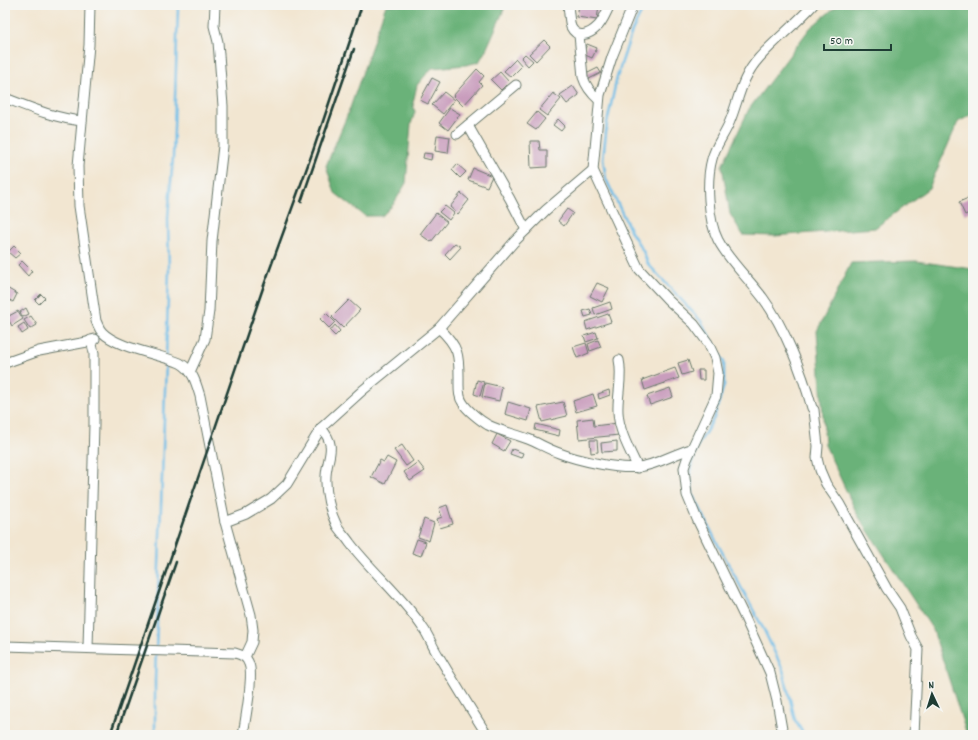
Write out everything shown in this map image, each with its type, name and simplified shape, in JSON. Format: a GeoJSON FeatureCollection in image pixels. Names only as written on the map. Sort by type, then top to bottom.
{"type":"FeatureCollection","features":[{"type":"Feature","properties":{"kind":"street"},"geometry":{"type":"LineString","coordinates":[[90,5],[78,166],[79,206],[96,321],[102,333],[114,340],[129,347],[173,360],[184,366],[194,378],[200,396],[226,522],[251,615],[253,630],[252,642],[245,657]]}},
{"type":"Feature","properties":{"kind":"street"},"geometry":{"type":"LineString","coordinates":[[190,372],[205,339],[209,311],[212,241],[223,146],[223,106],[218,42],[214,26],[214,5]]}},
{"type":"Feature","properties":{"kind":"street"},"geometry":{"type":"LineString","coordinates":[[568,5],[572,28],[578,35],[583,78],[585,84],[593,95],[599,100]]}},
{"type":"Feature","properties":{"kind":"street"},"geometry":{"type":"LineString","coordinates":[[578,35],[587,34],[598,27],[610,5]]}},
{"type":"Feature","properties":{"kind":"street"},"geometry":{"type":"LineString","coordinates":[[633,5],[612,57],[599,100],[593,170],[639,269],[668,300],[694,324],[708,343],[715,358],[718,373],[716,396],[691,449],[684,468],[685,486],[697,519],[770,673],[777,700],[783,735]]}},
{"type":"Feature","properties":{"kind":"street"},"geometry":{"type":"LineString","coordinates":[[813,5],[758,59],[742,84],[730,121],[712,159],[709,187],[710,213],[717,239],[777,320],[806,384],[812,408],[814,410],[818,446],[817,458],[826,484],[839,503],[887,589],[900,608],[911,636],[918,648],[914,735]]}},
{"type":"Feature","properties":{"kind":"street"},"geometry":{"type":"LineString","coordinates":[[457,134],[516,86]]}},
{"type":"Feature","properties":{"kind":"street"},"geometry":{"type":"LineString","coordinates":[[5,98],[51,116],[82,121]]}},
{"type":"Feature","properties":{"kind":"street"},"geometry":{"type":"LineString","coordinates":[[468,125],[526,230]]}},
{"type":"Feature","properties":{"kind":"street"},"geometry":{"type":"LineString","coordinates":[[226,522],[246,514],[271,499],[288,484],[321,428],[363,390],[439,328],[526,230],[546,210],[593,170]]}},
{"type":"Feature","properties":{"kind":"street"},"geometry":{"type":"LineString","coordinates":[[439,328],[455,346],[457,352],[459,360],[459,392],[462,402],[488,425],[529,439],[559,453],[607,466],[638,468],[691,449]]}},
{"type":"Feature","properties":{"kind":"street"},"geometry":{"type":"LineString","coordinates":[[5,363],[39,351],[94,340],[102,333]]}},
{"type":"Feature","properties":{"kind":"street"},"geometry":{"type":"LineString","coordinates":[[88,648],[94,424],[94,353],[91,340]]}},
{"type":"Feature","properties":{"kind":"street"},"geometry":{"type":"LineString","coordinates":[[619,360],[621,374],[618,413],[627,445],[638,468]]}},
{"type":"Feature","properties":{"kind":"street"},"geometry":{"type":"LineString","coordinates":[[321,428],[328,436],[330,444],[326,488],[333,516],[338,527],[358,553],[398,596],[424,628],[436,653],[487,735]]}},
{"type":"Feature","properties":{"kind":"street"},"geometry":{"type":"LineString","coordinates":[[5,646],[235,654],[245,657],[250,666],[250,678],[243,735]]}},
{"type":"Feature","properties":{"kind":"green space"},"geometry":{"type":"Polygon","coordinates":[[[386,5],[506,5],[479,62],[466,65],[432,68],[417,85],[413,103],[415,112],[411,124],[406,183],[393,205],[382,216],[365,216],[335,193],[326,166],[349,111],[386,5]]]}},
{"type":"Feature","properties":{"kind":"green space"},"geometry":{"type":"Polygon","coordinates":[[[838,5],[973,5],[973,114],[958,122],[929,188],[875,228],[775,236],[743,235],[730,214],[722,166],[749,109],[810,28],[838,5]]]}},
{"type":"Feature","properties":{"kind":"green space"},"geometry":{"type":"Polygon","coordinates":[[[916,261],[973,269],[973,735],[967,735],[933,630],[857,514],[825,445],[817,331],[851,263],[916,261]]]}},
{"type":"Feature","properties":{"kind":"building"},"geometry":{"type":"Polygon","coordinates":[[[579,5],[599,5],[597,20],[577,17],[579,5]]]}},
{"type":"Feature","properties":{"kind":"building"},"geometry":{"type":"Polygon","coordinates":[[[544,40],[550,46],[536,61],[529,54],[544,40]]]}},
{"type":"Feature","properties":{"kind":"building"},"geometry":{"type":"Polygon","coordinates":[[[587,44],[597,48],[592,58],[583,54],[587,44]]]}},
{"type":"Feature","properties":{"kind":"building"},"geometry":{"type":"Polygon","coordinates":[[[525,54],[533,61],[528,66],[521,58],[525,54]]]}},
{"type":"Feature","properties":{"kind":"building"},"geometry":{"type":"Polygon","coordinates":[[[516,59],[522,66],[511,77],[504,71],[516,59]]]}},
{"type":"Feature","properties":{"kind":"building"},"geometry":{"type":"Polygon","coordinates":[[[598,68],[601,73],[589,79],[586,74],[598,68]]]}},
{"type":"Feature","properties":{"kind":"building"},"geometry":{"type":"Polygon","coordinates":[[[477,69],[484,76],[479,82],[482,85],[463,106],[453,96],[477,69]]]}},
{"type":"Feature","properties":{"kind":"building"},"geometry":{"type":"Polygon","coordinates":[[[500,72],[509,82],[501,90],[491,80],[500,72]]]}},
{"type":"Feature","properties":{"kind":"building"},"geometry":{"type":"Polygon","coordinates":[[[432,78],[440,82],[428,104],[420,100],[432,78]]]}},
{"type":"Feature","properties":{"kind":"building"},"geometry":{"type":"Polygon","coordinates":[[[573,86],[579,95],[567,104],[560,95],[573,86]]]}},
{"type":"Feature","properties":{"kind":"building"},"geometry":{"type":"Polygon","coordinates":[[[444,92],[454,100],[443,114],[432,105],[444,92]]]}},
{"type":"Feature","properties":{"kind":"building"},"geometry":{"type":"Polygon","coordinates":[[[553,93],[561,99],[547,116],[539,110],[553,93]]]}},
{"type":"Feature","properties":{"kind":"building"},"geometry":{"type":"Polygon","coordinates":[[[450,108],[460,114],[448,130],[439,123],[450,108]]]}},
{"type":"Feature","properties":{"kind":"building"},"geometry":{"type":"Polygon","coordinates":[[[537,112],[545,119],[536,130],[527,124],[537,112]]]}},
{"type":"Feature","properties":{"kind":"building"},"geometry":{"type":"Polygon","coordinates":[[[558,119],[565,126],[561,131],[553,125],[558,119]]]}},
{"type":"Feature","properties":{"kind":"building"},"geometry":{"type":"Polygon","coordinates":[[[437,135],[450,137],[448,153],[435,151],[437,135]]]}},
{"type":"Feature","properties":{"kind":"building"},"geometry":{"type":"Polygon","coordinates":[[[530,141],[539,141],[540,150],[547,150],[547,167],[531,168],[530,141]]]}},
{"type":"Feature","properties":{"kind":"building"},"geometry":{"type":"Polygon","coordinates":[[[424,153],[432,154],[431,160],[423,158],[424,153]]]}},
{"type":"Feature","properties":{"kind":"building"},"geometry":{"type":"Polygon","coordinates":[[[457,164],[466,172],[460,178],[452,170],[457,164]]]}},
{"type":"Feature","properties":{"kind":"building"},"geometry":{"type":"Polygon","coordinates":[[[473,168],[492,176],[487,187],[468,180],[473,168]]]}},
{"type":"Feature","properties":{"kind":"building"},"geometry":{"type":"Polygon","coordinates":[[[461,193],[469,200],[458,214],[450,207],[461,193]]]}},
{"type":"Feature","properties":{"kind":"building"},"geometry":{"type":"Polygon","coordinates":[[[973,196],[973,211],[965,215],[959,202],[973,196]]]}},
{"type":"Feature","properties":{"kind":"building"},"geometry":{"type":"Polygon","coordinates":[[[445,206],[454,213],[449,220],[439,212],[445,206]]]}},
{"type":"Feature","properties":{"kind":"building"},"geometry":{"type":"Polygon","coordinates":[[[567,209],[573,213],[564,226],[558,221],[567,209]]]}},
{"type":"Feature","properties":{"kind":"building"},"geometry":{"type":"Polygon","coordinates":[[[436,213],[447,222],[431,242],[420,234],[436,213]]]}},
{"type":"Feature","properties":{"kind":"building"},"geometry":{"type":"Polygon","coordinates":[[[455,243],[461,247],[450,259],[445,254],[455,243]]]}},
{"type":"Feature","properties":{"kind":"building"},"geometry":{"type":"Polygon","coordinates":[[[14,246],[21,253],[15,258],[8,252],[14,246]]]}},
{"type":"Feature","properties":{"kind":"building"},"geometry":{"type":"Polygon","coordinates":[[[22,261],[32,271],[28,276],[18,265],[22,261]]]}},
{"type":"Feature","properties":{"kind":"building"},"geometry":{"type":"Polygon","coordinates":[[[597,283],[609,288],[602,302],[590,296],[597,283]]]}},
{"type":"Feature","properties":{"kind":"building"},"geometry":{"type":"Polygon","coordinates":[[[5,287],[17,294],[13,302],[5,297],[5,287]]]}},
{"type":"Feature","properties":{"kind":"building"},"geometry":{"type":"Polygon","coordinates":[[[41,294],[45,298],[39,304],[35,300],[41,294]]]}},
{"type":"Feature","properties":{"kind":"building"},"geometry":{"type":"Polygon","coordinates":[[[349,300],[360,310],[343,328],[332,317],[349,300]]]}},
{"type":"Feature","properties":{"kind":"building"},"geometry":{"type":"Polygon","coordinates":[[[610,302],[612,309],[595,315],[593,308],[610,302]]]}},
{"type":"Feature","properties":{"kind":"building"},"geometry":{"type":"Polygon","coordinates":[[[26,308],[29,314],[23,317],[20,312],[26,308]]]}},
{"type":"Feature","properties":{"kind":"building"},"geometry":{"type":"Polygon","coordinates":[[[590,309],[592,315],[585,317],[583,311],[590,309]]]}},
{"type":"Feature","properties":{"kind":"building"},"geometry":{"type":"Polygon","coordinates":[[[18,311],[23,319],[12,326],[7,317],[18,311]]]}},
{"type":"Feature","properties":{"kind":"building"},"geometry":{"type":"Polygon","coordinates":[[[326,313],[335,322],[329,328],[320,319],[326,313]]]}},
{"type":"Feature","properties":{"kind":"building"},"geometry":{"type":"Polygon","coordinates":[[[608,314],[611,322],[587,330],[585,322],[608,314]]]}},
{"type":"Feature","properties":{"kind":"building"},"geometry":{"type":"Polygon","coordinates":[[[31,316],[37,325],[30,329],[24,320],[31,316]]]}},
{"type":"Feature","properties":{"kind":"building"},"geometry":{"type":"Polygon","coordinates":[[[24,323],[28,330],[22,334],[18,327],[24,323]]]}},
{"type":"Feature","properties":{"kind":"building"},"geometry":{"type":"Polygon","coordinates":[[[335,325],[340,331],[335,336],[330,331],[335,325]]]}},
{"type":"Feature","properties":{"kind":"building"},"geometry":{"type":"Polygon","coordinates":[[[596,332],[598,338],[586,342],[584,336],[596,332]]]}},
{"type":"Feature","properties":{"kind":"building"},"geometry":{"type":"Polygon","coordinates":[[[598,340],[601,347],[590,351],[588,344],[598,340]]]}},
{"type":"Feature","properties":{"kind":"building"},"geometry":{"type":"Polygon","coordinates":[[[586,343],[589,353],[577,358],[573,347],[586,343]]]}},
{"type":"Feature","properties":{"kind":"building"},"geometry":{"type":"Polygon","coordinates":[[[688,360],[692,372],[682,375],[678,363],[688,360]]]}},
{"type":"Feature","properties":{"kind":"building"},"geometry":{"type":"Polygon","coordinates":[[[675,368],[679,378],[645,390],[642,380],[675,368]]]}},
{"type":"Feature","properties":{"kind":"building"},"geometry":{"type":"Polygon","coordinates":[[[698,370],[704,370],[704,380],[699,380],[698,370]]]}},
{"type":"Feature","properties":{"kind":"building"},"geometry":{"type":"Polygon","coordinates":[[[477,380],[484,382],[480,396],[474,394],[477,380]]]}},
{"type":"Feature","properties":{"kind":"building"},"geometry":{"type":"Polygon","coordinates":[[[485,383],[502,387],[499,401],[482,397],[485,383]]]}},
{"type":"Feature","properties":{"kind":"building"},"geometry":{"type":"Polygon","coordinates":[[[670,388],[673,397],[650,405],[647,396],[670,388]]]}},
{"type":"Feature","properties":{"kind":"building"},"geometry":{"type":"Polygon","coordinates":[[[609,390],[610,395],[599,399],[598,394],[609,390]]]}},
{"type":"Feature","properties":{"kind":"building"},"geometry":{"type":"Polygon","coordinates":[[[593,394],[597,406],[576,412],[573,401],[593,394]]]}},
{"type":"Feature","properties":{"kind":"building"},"geometry":{"type":"Polygon","coordinates":[[[508,402],[531,409],[528,421],[505,414],[508,402]]]}},
{"type":"Feature","properties":{"kind":"building"},"geometry":{"type":"Polygon","coordinates":[[[563,402],[567,416],[542,422],[538,407],[563,402]]]}},
{"type":"Feature","properties":{"kind":"building"},"geometry":{"type":"Polygon","coordinates":[[[593,418],[594,426],[618,423],[619,435],[579,439],[577,420],[593,418]]]}},
{"type":"Feature","properties":{"kind":"building"},"geometry":{"type":"Polygon","coordinates":[[[536,424],[560,430],[559,436],[535,430],[536,424]]]}},
{"type":"Feature","properties":{"kind":"building"},"geometry":{"type":"Polygon","coordinates":[[[497,434],[510,441],[504,451],[492,444],[497,434]]]}},
{"type":"Feature","properties":{"kind":"building"},"geometry":{"type":"Polygon","coordinates":[[[590,440],[597,440],[598,452],[591,453],[590,440]]]}},
{"type":"Feature","properties":{"kind":"building"},"geometry":{"type":"Polygon","coordinates":[[[617,441],[617,451],[602,452],[601,443],[617,441]]]}},
{"type":"Feature","properties":{"kind":"building"},"geometry":{"type":"Polygon","coordinates":[[[402,445],[413,461],[406,466],[394,450],[402,445]]]}},
{"type":"Feature","properties":{"kind":"building"},"geometry":{"type":"Polygon","coordinates":[[[512,449],[523,453],[521,458],[510,454],[512,449]]]}},
{"type":"Feature","properties":{"kind":"building"},"geometry":{"type":"Polygon","coordinates":[[[387,457],[396,462],[385,484],[371,477],[380,460],[384,462],[387,457]]]}},
{"type":"Feature","properties":{"kind":"building"},"geometry":{"type":"Polygon","coordinates":[[[418,462],[425,471],[410,481],[404,472],[418,462]]]}},
{"type":"Feature","properties":{"kind":"building"},"geometry":{"type":"Polygon","coordinates":[[[447,505],[453,524],[440,528],[437,519],[442,517],[439,508],[447,505]]]}},
{"type":"Feature","properties":{"kind":"building"},"geometry":{"type":"Polygon","coordinates":[[[424,519],[434,523],[429,541],[418,537],[424,519]]]}},
{"type":"Feature","properties":{"kind":"building"},"geometry":{"type":"Polygon","coordinates":[[[417,539],[426,542],[421,556],[412,553],[417,539]]]}},
{"type":"Feature","properties":{"kind":"waterway"},"geometry":{"type":"LineString","coordinates":[[166,356],[169,271],[168,218],[173,158],[179,5]]}},
{"type":"Feature","properties":{"kind":"waterway"},"geometry":{"type":"LineString","coordinates":[[645,5],[632,31],[617,77],[607,123],[603,159],[606,179],[631,232],[643,251],[648,264],[701,321],[724,362],[724,385],[714,418],[698,445],[692,462],[690,473],[693,496],[764,630],[783,670],[795,720],[804,735]]}},
{"type":"Feature","properties":{"kind":"waterway"},"geometry":{"type":"LineString","coordinates":[[155,735],[155,681],[166,361]]}},
{"type":"Feature","properties":{"kind":"railway"},"geometry":{"type":"LineString","coordinates":[[110,735],[263,288],[313,151],[362,5]]}},
{"type":"Feature","properties":{"kind":"railway"},"geometry":{"type":"LineString","coordinates":[[301,202],[354,49]]}},
{"type":"Feature","properties":{"kind":"railway"},"geometry":{"type":"LineString","coordinates":[[116,735],[176,562]]}}]}
